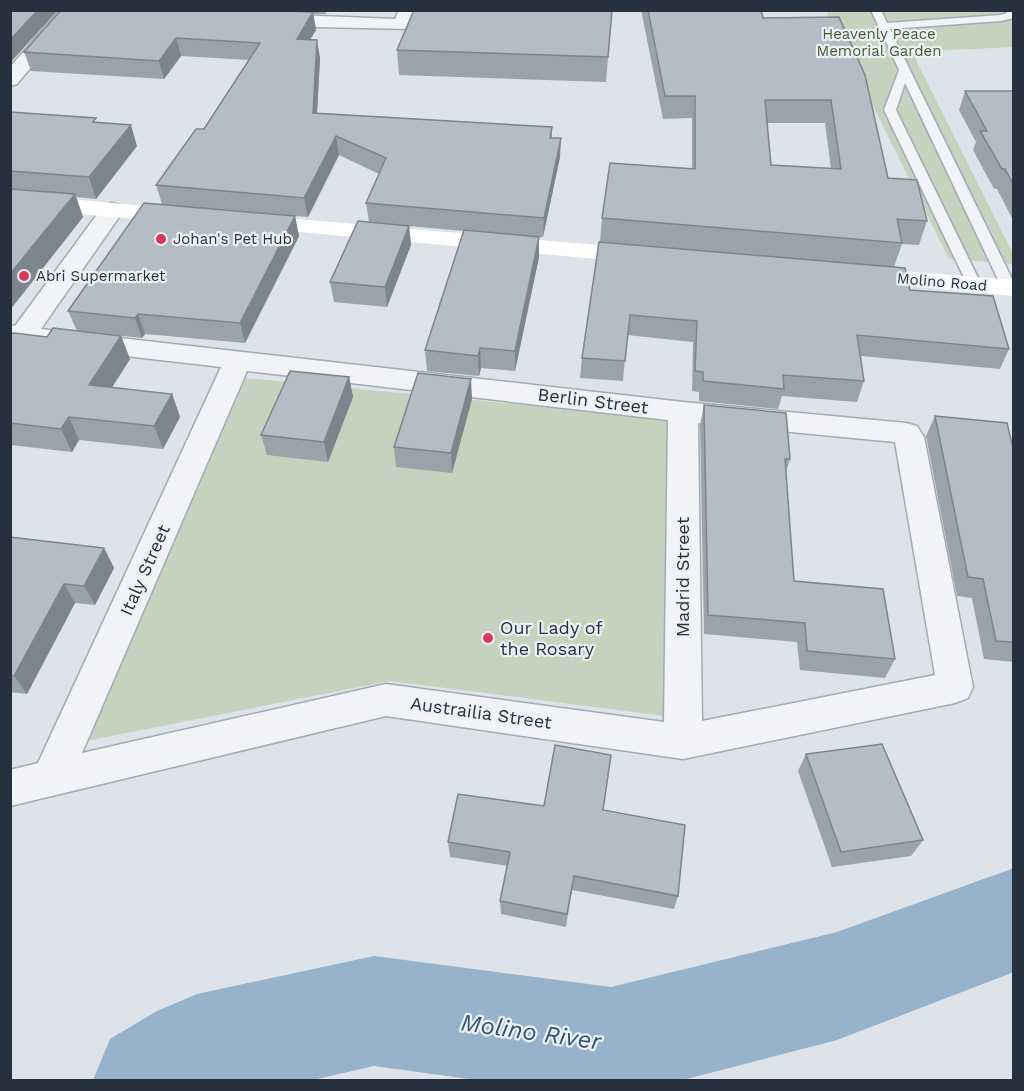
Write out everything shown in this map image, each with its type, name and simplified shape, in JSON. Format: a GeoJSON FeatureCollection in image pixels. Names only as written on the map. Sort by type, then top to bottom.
{"type":"FeatureCollection","features":[{"type":"Feature","properties":{"kind":"main road"},"geometry":{"type":"LineString","coordinates":[[10,201],[669,259]]}},
{"type":"Feature","properties":{"kind":"main road","name":"Molino Road"},"geometry":{"type":"LineString","coordinates":[[845,274],[1011,288]]}},
{"type":"Feature","properties":{"kind":"street"},"geometry":{"type":"LineString","coordinates":[[10,80],[69,12],[92,14]]}},
{"type":"Feature","properties":{"kind":"street"},"geometry":{"type":"LineString","coordinates":[[255,19],[405,18]]}},
{"type":"Feature","properties":{"kind":"street"},"geometry":{"type":"LineString","coordinates":[[15,341],[112,210]]}},
{"type":"Feature","properties":{"kind":"street","name":"Berlin Street"},"geometry":{"type":"LineString","coordinates":[[15,341],[238,360],[683,412],[906,433],[909,437],[955,687]]}},
{"type":"Feature","properties":{"kind":"street","name":"Italy Street"},"geometry":{"type":"LineString","coordinates":[[51,779],[238,360]]}},
{"type":"Feature","properties":{"kind":"street","name":"Madrid Street"},"geometry":{"type":"LineString","coordinates":[[683,412],[683,742]]}},
{"type":"Feature","properties":{"kind":"street","name":"Austrailia Street"},"geometry":{"type":"LineString","coordinates":[[10,788],[386,700],[683,742],[955,687]]}},
{"type":"Feature","properties":{"kind":"lane"},"geometry":{"type":"LineString","coordinates":[[876,10],[1011,288]]}},
{"type":"Feature","properties":{"kind":"lane"},"geometry":{"type":"LineString","coordinates":[[884,26],[1001,18],[1012,15],[1012,10]]}},
{"type":"Feature","properties":{"kind":"lane"},"geometry":{"type":"LineString","coordinates":[[905,69],[890,110],[975,286]]}},
{"type":"Feature","properties":{"kind":"green space","name":"Heavenly Peace Memorial Garden"},"geometry":{"type":"Polygon","coordinates":[[[826,11],[1013,11],[1013,47],[912,52],[1013,254],[1013,264],[949,259],[826,11]]]}},
{"type":"Feature","properties":{"kind":"green space"},"geometry":{"type":"Polygon","coordinates":[[[246,378],[670,419],[664,716],[390,681],[76,743],[246,378]]]}},
{"type":"Feature","properties":{"kind":"building"},"geometry":{"type":"Polygon","coordinates":[[[10,10],[38,10],[10,40],[10,10]]]}},
{"type":"Feature","properties":{"kind":"building"},"geometry":{"type":"Polygon","coordinates":[[[61,10],[313,12],[297,39],[317,40],[313,113],[552,127],[550,138],[561,138],[544,218],[366,203],[386,158],[336,136],[304,198],[156,185],[196,129],[204,129],[260,43],[176,38],[159,61],[24,52],[61,10]]]}},
{"type":"Feature","properties":{"kind":"building"},"geometry":{"type":"Polygon","coordinates":[[[414,10],[612,10],[608,57],[397,50],[414,10]]]}},
{"type":"Feature","properties":{"kind":"building"},"geometry":{"type":"Polygon","coordinates":[[[648,10],[761,10],[763,18],[839,17],[865,75],[888,178],[917,180],[927,221],[897,219],[902,243],[602,218],[610,163],[695,169],[695,96],[665,96],[648,10]],[[765,100],[771,165],[841,169],[831,100],[765,100]]]}},
{"type":"Feature","properties":{"kind":"building"},"geometry":{"type":"Polygon","coordinates":[[[965,91],[1014,91],[1014,186],[980,131],[987,131],[965,91]]]}},
{"type":"Feature","properties":{"kind":"building"},"geometry":{"type":"Polygon","coordinates":[[[10,112],[96,118],[93,122],[131,125],[89,177],[10,171],[10,112]]]}},
{"type":"Feature","properties":{"kind":"building"},"geometry":{"type":"Polygon","coordinates":[[[10,189],[75,194],[10,274],[10,189]]]}},
{"type":"Feature","properties":{"kind":"building"},"geometry":{"type":"Polygon","coordinates":[[[144,203],[295,216],[240,323],[138,314],[135,318],[68,311],[144,203]]]}},
{"type":"Feature","properties":{"kind":"building"},"geometry":{"type":"Polygon","coordinates":[[[358,221],[409,226],[385,287],[330,282],[358,221]]]}},
{"type":"Feature","properties":{"kind":"building"},"geometry":{"type":"Polygon","coordinates":[[[464,230],[539,237],[515,351],[480,348],[478,356],[425,350],[464,230]]]}},
{"type":"Feature","properties":{"kind":"building"},"geometry":{"type":"Polygon","coordinates":[[[599,242],[905,268],[910,290],[993,296],[1009,349],[857,335],[864,381],[783,375],[784,389],[703,381],[703,372],[695,371],[697,321],[630,315],[625,361],[582,358],[599,242]]]}},
{"type":"Feature","properties":{"kind":"building"},"geometry":{"type":"Polygon","coordinates":[[[53,328],[121,336],[89,385],[172,394],[154,426],[69,417],[61,429],[10,423],[10,334],[47,337],[53,328]]]}},
{"type":"Feature","properties":{"kind":"building"},"geometry":{"type":"Polygon","coordinates":[[[290,371],[349,377],[324,442],[261,435],[290,371]]]}},
{"type":"Feature","properties":{"kind":"building"},"geometry":{"type":"Polygon","coordinates":[[[418,373],[471,379],[451,453],[394,447],[418,373]]]}},
{"type":"Feature","properties":{"kind":"building"},"geometry":{"type":"Polygon","coordinates":[[[704,405],[786,413],[790,459],[785,459],[794,581],[883,589],[895,659],[807,651],[805,623],[708,615],[704,405]]]}},
{"type":"Feature","properties":{"kind":"building"},"geometry":{"type":"Polygon","coordinates":[[[935,416],[1007,423],[1014,452],[1014,642],[996,641],[983,579],[968,577],[935,416]]]}},
{"type":"Feature","properties":{"kind":"building"},"geometry":{"type":"Polygon","coordinates":[[[10,537],[104,548],[84,586],[64,584],[14,676],[10,675],[10,537]]]}},
{"type":"Feature","properties":{"kind":"building"},"geometry":{"type":"Polygon","coordinates":[[[882,744],[923,840],[841,852],[806,754],[882,744]]]}},
{"type":"Feature","properties":{"kind":"building"},"geometry":{"type":"Polygon","coordinates":[[[555,745],[611,755],[603,810],[685,825],[678,896],[574,876],[567,914],[500,901],[510,852],[448,842],[458,794],[544,806],[555,745]]]}},
{"type":"Feature","properties":{"kind":"waterway","name":"Molino River"},"geometry":{"type":"LineString","coordinates":[[151,1080],[197,1051],[374,1011],[611,1043],[837,986],[1014,920]]}},
{"type":"Feature","properties":{"kind":"place","name":"Johan's Pet Hub"},"geometry":{"type":"Point","coordinates":[161,239]}},
{"type":"Feature","properties":{"kind":"place","name":"Abri Supermarket"},"geometry":{"type":"Point","coordinates":[24,276]}},
{"type":"Feature","properties":{"kind":"place","name":"Our Lady of the Rosary"},"geometry":{"type":"Point","coordinates":[488,638]}}]}
